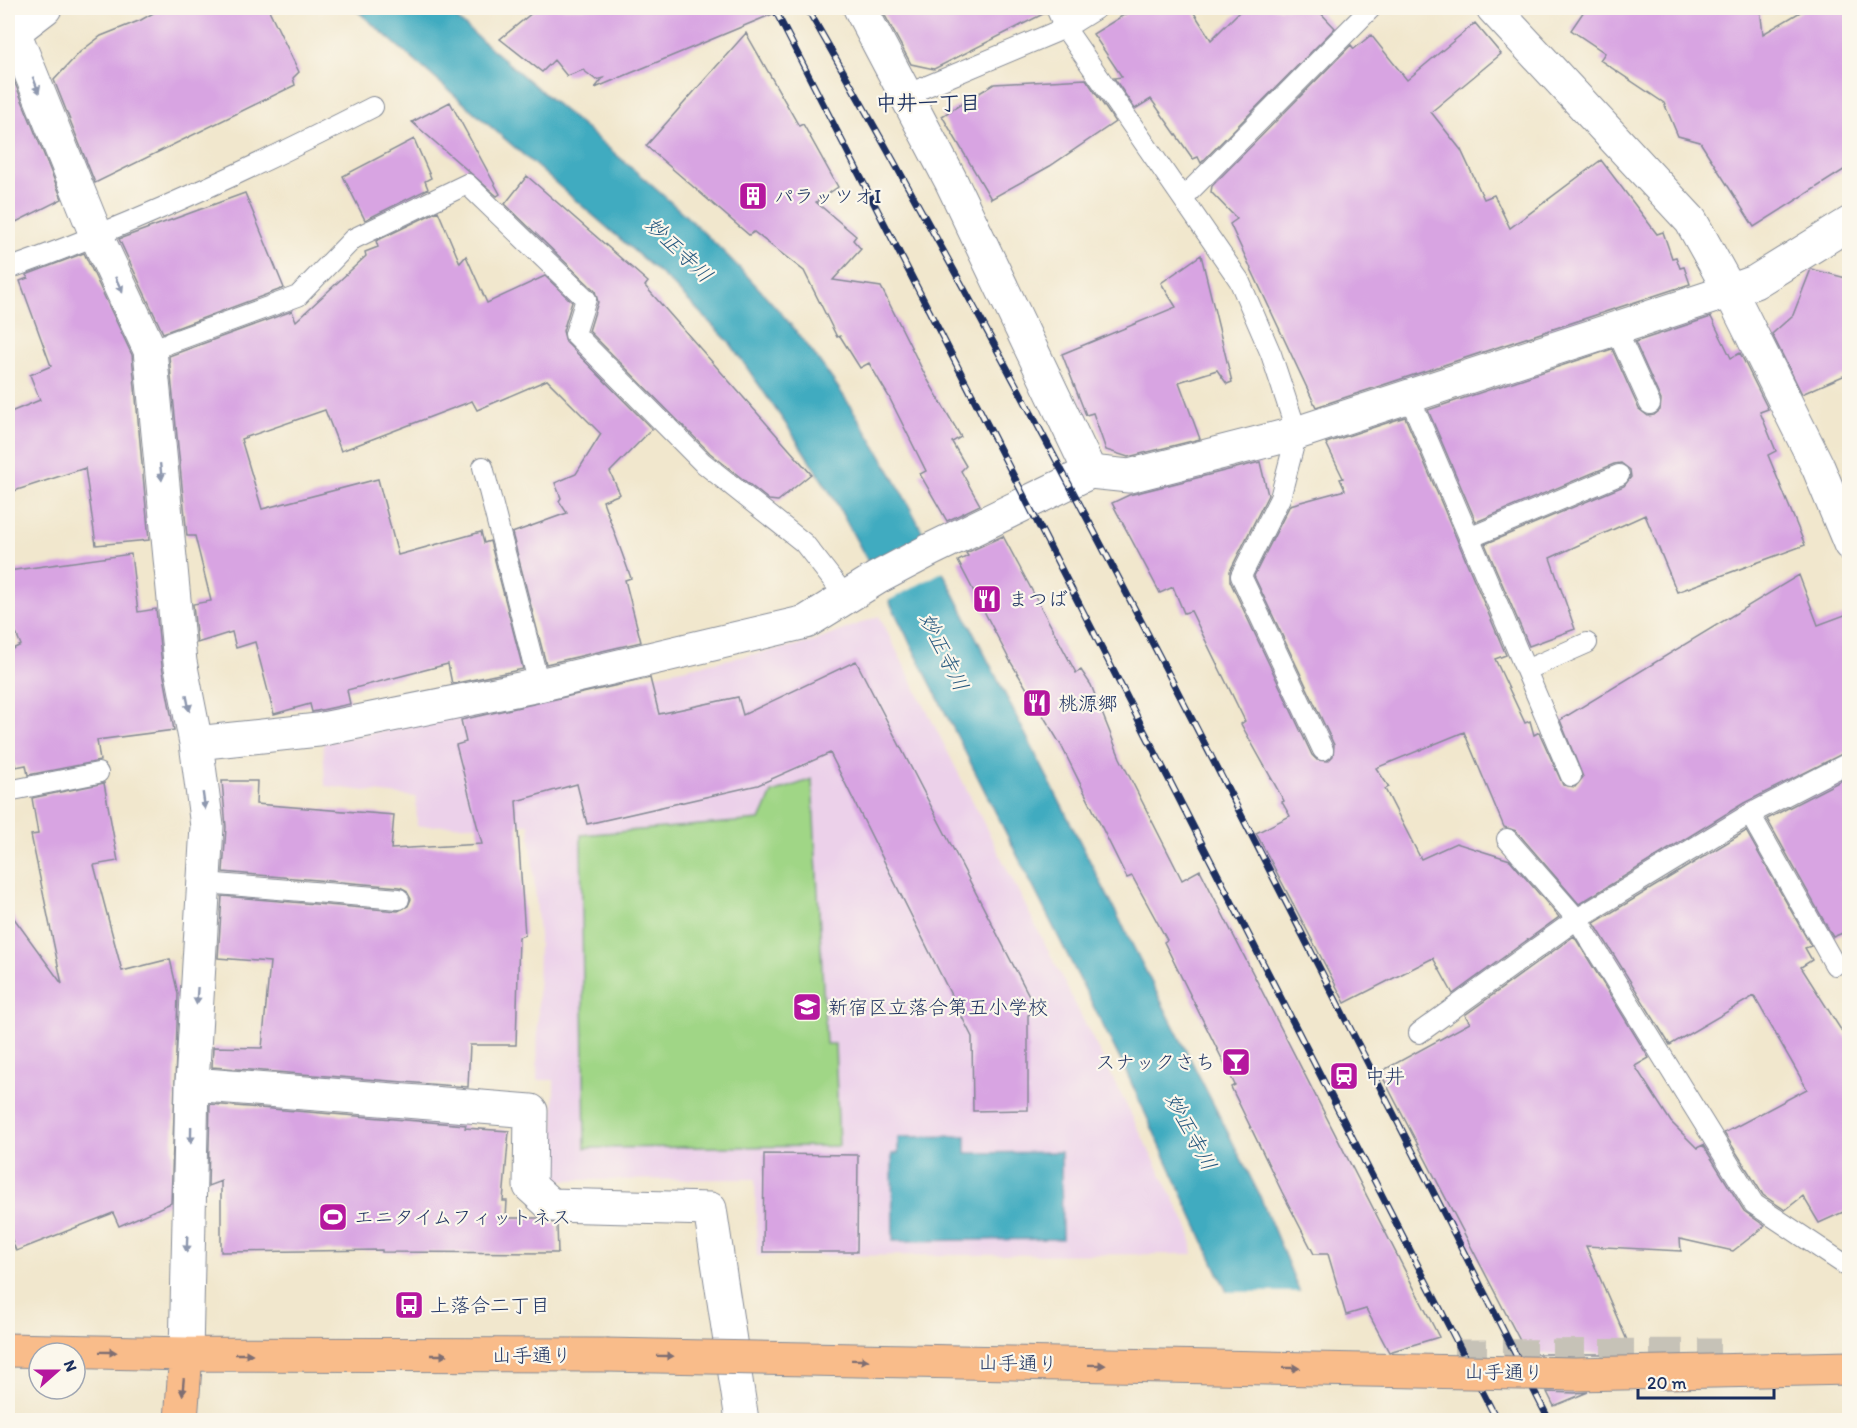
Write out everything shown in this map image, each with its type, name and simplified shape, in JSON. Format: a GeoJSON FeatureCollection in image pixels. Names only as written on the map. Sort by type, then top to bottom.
{"type":"FeatureCollection","features":[{"type":"Feature","properties":{"kind":"main road","name":"山手通り"},"geometry":{"type":"LineString","coordinates":[[8,1350],[186,1354],[606,1355],[1575,1374],[1850,1368]]}},
{"type":"Feature","properties":{"kind":"main road"},"geometry":{"type":"LineString","coordinates":[[180,1420],[186,1354]]}},
{"type":"Feature","properties":{"kind":"street"},"geometry":{"type":"LineString","coordinates":[[45,8],[10,29],[97,237],[150,350],[180,662],[207,826],[192,1084],[186,1354]]}},
{"type":"Feature","properties":{"kind":"street"},"geometry":{"type":"LineString","coordinates":[[860,8],[950,179],[1090,472]]}},
{"type":"Feature","properties":{"kind":"street"},"geometry":{"type":"LineString","coordinates":[[1493,8],[1691,221],[1730,291],[1818,467],[1850,544]]}},
{"type":"Feature","properties":{"kind":"street"},"geometry":{"type":"LineString","coordinates":[[193,749],[318,730],[539,685],[806,622],[877,578],[930,550],[1090,472],[1129,476],[1297,433],[1616,329],[1755,282],[1850,223]]}},
{"type":"Feature","properties":{"kind":"street"},"geometry":{"type":"LineString","coordinates":[[192,1084],[531,1111],[530,1186],[551,1204],[710,1209],[742,1420]]}},
{"type":"Feature","properties":{"kind":"lane"},"geometry":{"type":"LineString","coordinates":[[1056,8],[1065,28],[1184,197],[1239,280],[1271,354],[1297,433],[1280,498],[1241,576],[1323,750]]}},
{"type":"Feature","properties":{"kind":"lane"},"geometry":{"type":"LineString","coordinates":[[906,95],[1065,28],[1097,8]]}},
{"type":"Feature","properties":{"kind":"lane"},"geometry":{"type":"LineString","coordinates":[[1184,197],[1371,8]]}},
{"type":"Feature","properties":{"kind":"lane"},"geometry":{"type":"LineString","coordinates":[[8,269],[97,237],[298,146],[373,107]]}},
{"type":"Feature","properties":{"kind":"lane"},"geometry":{"type":"LineString","coordinates":[[150,350],[298,296],[353,239],[467,184],[586,299],[576,334],[702,462],[804,543],[846,597]]}},
{"type":"Feature","properties":{"kind":"lane"},"geometry":{"type":"LineString","coordinates":[[1616,329],[1650,404]]}},
{"type":"Feature","properties":{"kind":"lane"},"geometry":{"type":"LineString","coordinates":[[1409,396],[1571,776]]}},
{"type":"Feature","properties":{"kind":"lane"},"geometry":{"type":"LineString","coordinates":[[483,466],[539,685]]}},
{"type":"Feature","properties":{"kind":"lane"},"geometry":{"type":"LineString","coordinates":[[1469,538],[1619,475]]}},
{"type":"Feature","properties":{"kind":"lane"},"geometry":{"type":"LineString","coordinates":[[1526,670],[1587,642]]}},
{"type":"Feature","properties":{"kind":"lane"},"geometry":{"type":"LineString","coordinates":[[1419,1033],[1577,919],[1750,814],[1850,762]]}},
{"type":"Feature","properties":{"kind":"lane"},"geometry":{"type":"LineString","coordinates":[[8,791],[98,773]]}},
{"type":"Feature","properties":{"kind":"lane"},"geometry":{"type":"LineString","coordinates":[[1750,814],[1835,965]]}},
{"type":"Feature","properties":{"kind":"lane"},"geometry":{"type":"LineString","coordinates":[[1507,839],[1577,919],[1754,1204],[1850,1268]]}},
{"type":"Feature","properties":{"kind":"lane"},"geometry":{"type":"LineString","coordinates":[[205,884],[399,899]]}},
{"type":"Feature","properties":{"kind":"shaded area","name":"新宿区立落合第五小学校"},"geometry":{"type":"Polygon","coordinates":[[[879,616],[1190,1231],[1193,1254],[757,1256],[755,1179],[554,1180],[554,1080],[537,1080],[539,933],[529,824],[417,826],[416,797],[325,786],[323,743],[813,642],[879,616]]]}},
{"type":"Feature","properties":{"kind":"green space"},"geometry":{"type":"Polygon","coordinates":[[[812,779],[826,1044],[835,1044],[839,1146],[585,1148],[581,835],[760,820],[772,793],[812,779]]]}},
{"type":"Feature","properties":{"kind":"water","name":"妙正寺川"},"geometry":{"type":"Polygon","coordinates":[[[354,8],[445,8],[624,161],[711,240],[791,325],[826,371],[874,444],[916,519],[1259,1194],[1308,1312],[1238,1316],[1125,1069],[885,593],[833,497],[730,343],[671,283],[354,8]]]}},
{"type":"Feature","properties":{"kind":"water"},"geometry":{"type":"Polygon","coordinates":[[[966,1136],[966,1153],[1061,1152],[1062,1239],[893,1241],[892,1154],[898,1153],[898,1137],[966,1136]]]}},
{"type":"Feature","properties":{"kind":"pier"},"geometry":{"type":"Polygon","coordinates":[[[927,535],[944,571],[886,602],[867,566],[927,535]]]}},
{"type":"Feature","properties":{"kind":"pier"},"geometry":{"type":"Polygon","coordinates":[[[1223,1292],[1304,1292],[1345,1420],[1268,1420],[1235,1317],[1223,1292]]]}},
{"type":"Feature","properties":{"kind":"building"},"geometry":{"type":"Polygon","coordinates":[[[162,8],[268,8],[299,72],[293,78],[295,85],[95,183],[54,80],[80,52],[101,36],[141,20],[162,8]]]}},
{"type":"Feature","properties":{"kind":"building"},"geometry":{"type":"Polygon","coordinates":[[[538,8],[787,8],[595,88],[603,78],[596,80],[583,70],[567,76],[554,60],[542,72],[500,39],[538,8]]]}},
{"type":"Feature","properties":{"kind":"building"},"geometry":{"type":"Polygon","coordinates":[[[881,8],[1044,8],[1045,13],[934,69],[911,64],[881,8]]]}},
{"type":"Feature","properties":{"kind":"building"},"geometry":{"type":"Polygon","coordinates":[[[1135,8],[1191,8],[1211,40],[1243,8],[1316,8],[1335,28],[1201,163],[1198,157],[1193,159],[1151,99],[1135,109],[1114,78],[1122,77],[1093,34],[1135,8]]]}},
{"type":"Feature","properties":{"kind":"building"},"geometry":{"type":"Polygon","coordinates":[[[1586,8],[1760,8],[1763,34],[1807,8],[1850,8],[1850,166],[1754,227],[1700,142],[1678,136],[1664,103],[1600,60],[1605,53],[1571,30],[1586,8]]]}},
{"type":"Feature","properties":{"kind":"building"},"geometry":{"type":"Polygon","coordinates":[[[1475,23],[1501,54],[1431,112],[1461,150],[1484,199],[1494,195],[1510,228],[1601,160],[1657,234],[1663,232],[1672,258],[1676,257],[1680,268],[1684,267],[1690,284],[1316,407],[1230,224],[1237,219],[1211,192],[1212,186],[1351,45],[1354,49],[1371,35],[1407,80],[1475,23]]]}},
{"type":"Feature","properties":{"kind":"building"},"geometry":{"type":"Polygon","coordinates":[[[746,33],[799,126],[803,124],[838,187],[816,202],[856,236],[853,240],[861,249],[833,280],[881,287],[926,377],[961,437],[952,442],[966,466],[961,471],[980,505],[947,521],[920,474],[926,471],[888,395],[869,363],[860,368],[840,336],[837,337],[804,271],[754,232],[749,235],[646,146],[746,33]]]}},
{"type":"Feature","properties":{"kind":"building"},"geometry":{"type":"Polygon","coordinates":[[[8,66],[62,199],[8,226],[8,66]]]}},
{"type":"Feature","properties":{"kind":"building"},"geometry":{"type":"Polygon","coordinates":[[[1086,79],[1115,122],[1050,166],[991,199],[942,116],[994,84],[1086,79]]]}},
{"type":"Feature","properties":{"kind":"building"},"geometry":{"type":"Polygon","coordinates":[[[450,102],[500,194],[497,196],[412,122],[450,102]]]}},
{"type":"Feature","properties":{"kind":"building"},"geometry":{"type":"Polygon","coordinates":[[[414,139],[431,178],[425,181],[428,189],[365,220],[343,176],[414,139]]]}},
{"type":"Feature","properties":{"kind":"building"},"geometry":{"type":"Polygon","coordinates":[[[527,176],[648,282],[645,286],[811,474],[778,501],[769,500],[710,453],[589,331],[598,302],[595,291],[505,204],[527,176]]]}},
{"type":"Feature","properties":{"kind":"building"},"geometry":{"type":"Polygon","coordinates":[[[245,193],[284,288],[163,333],[119,239],[245,193]]]}},
{"type":"Feature","properties":{"kind":"building"},"geometry":{"type":"Polygon","coordinates":[[[438,211],[460,263],[466,256],[487,303],[545,276],[572,302],[563,331],[566,342],[652,429],[610,472],[620,494],[603,501],[631,578],[625,580],[641,642],[546,664],[512,533],[567,513],[559,501],[561,498],[555,483],[576,474],[601,434],[547,380],[477,410],[472,401],[341,451],[325,410],[241,439],[262,509],[378,479],[398,555],[481,532],[484,543],[490,541],[523,669],[452,684],[448,664],[347,690],[350,704],[312,712],[310,704],[274,714],[255,642],[236,648],[232,632],[197,643],[193,604],[211,601],[195,536],[187,536],[169,356],[292,311],[296,321],[366,256],[365,252],[378,247],[376,241],[438,211]]]}},
{"type":"Feature","properties":{"kind":"building"},"geometry":{"type":"Polygon","coordinates":[[[84,253],[132,355],[149,540],[96,545],[85,468],[8,493],[8,413],[40,400],[30,375],[51,366],[20,281],[28,278],[26,275],[84,253]]]}},
{"type":"Feature","properties":{"kind":"building"},"geometry":{"type":"Polygon","coordinates":[[[1201,255],[1232,382],[1227,384],[1217,370],[1179,382],[1200,439],[1128,457],[1106,450],[1093,413],[1086,415],[1062,354],[1176,307],[1161,283],[1201,255]]]}},
{"type":"Feature","properties":{"kind":"building"},"geometry":{"type":"Polygon","coordinates":[[[1811,269],[1850,279],[1850,373],[1802,394],[1772,334],[1793,315],[1811,269]]]}},
{"type":"Feature","properties":{"kind":"building"},"geometry":{"type":"Polygon","coordinates":[[[1711,317],[1731,358],[1740,353],[1768,409],[1760,412],[1776,451],[1768,455],[1805,545],[1677,592],[1645,515],[1550,558],[1575,629],[1529,646],[1485,544],[1624,486],[1631,477],[1630,470],[1621,463],[1614,464],[1476,522],[1428,410],[1612,349],[1639,409],[1648,416],[1654,415],[1660,410],[1661,400],[1635,342],[1711,317]]]}},
{"type":"Feature","properties":{"kind":"building"},"geometry":{"type":"Polygon","coordinates":[[[1405,417],[1506,655],[1495,659],[1525,723],[1530,721],[1534,735],[1539,732],[1563,785],[1575,787],[1583,777],[1560,720],[1799,575],[1818,625],[1850,613],[1850,750],[1744,803],[1579,904],[1516,831],[1504,827],[1464,732],[1376,768],[1389,787],[1385,789],[1421,859],[1456,843],[1510,860],[1559,917],[1453,994],[1433,958],[1345,1003],[1256,833],[1290,816],[1282,802],[1284,801],[1241,724],[1245,721],[1191,611],[1184,613],[1173,587],[1160,593],[1112,503],[1129,495],[1260,462],[1268,495],[1230,571],[1230,581],[1312,755],[1317,760],[1328,761],[1333,756],[1334,745],[1254,576],[1290,505],[1345,490],[1340,479],[1343,478],[1326,443],[1405,417]]]}},
{"type":"Feature","properties":{"kind":"building"},"geometry":{"type":"Polygon","coordinates":[[[1003,536],[1076,673],[1081,670],[1091,685],[1120,758],[1182,880],[1200,870],[1439,1337],[1389,1352],[1366,1309],[1346,1315],[1328,1254],[1314,1254],[1282,1192],[1231,1087],[1235,1085],[1164,942],[1167,940],[1132,876],[1127,878],[1061,745],[1010,661],[958,561],[968,556],[966,553],[1003,536]]]}},
{"type":"Feature","properties":{"kind":"building"},"geometry":{"type":"Polygon","coordinates":[[[131,554],[138,612],[156,609],[162,666],[174,730],[97,740],[100,761],[28,775],[26,765],[16,767],[8,748],[8,651],[21,645],[8,614],[8,571],[131,554]]]}},
{"type":"Feature","properties":{"kind":"building"},"geometry":{"type":"Polygon","coordinates":[[[856,661],[1037,1011],[1028,1015],[1028,1110],[973,1111],[972,1037],[830,753],[758,785],[587,824],[577,784],[516,801],[525,935],[519,937],[516,1045],[470,1045],[468,1087],[212,1067],[213,1047],[262,1048],[270,962],[218,958],[222,896],[398,911],[408,906],[411,899],[406,890],[400,887],[223,872],[226,827],[222,781],[257,781],[256,804],[394,815],[391,849],[482,844],[456,745],[466,742],[461,720],[650,678],[659,714],[738,697],[743,715],[856,661]]]}},
{"type":"Feature","properties":{"kind":"building"},"geometry":{"type":"Polygon","coordinates":[[[1850,776],[1850,930],[1833,937],[1767,819],[1850,776]]]}},
{"type":"Feature","properties":{"kind":"building"},"geometry":{"type":"Polygon","coordinates":[[[104,783],[118,861],[94,865],[122,971],[170,959],[178,994],[171,1203],[119,1226],[113,1213],[16,1251],[8,1229],[8,910],[62,984],[31,835],[38,834],[32,798],[104,783]]]}},
{"type":"Feature","properties":{"kind":"building"},"geometry":{"type":"Polygon","coordinates":[[[1746,831],[1811,946],[1805,948],[1812,960],[1801,967],[1850,1044],[1850,1209],[1819,1223],[1803,1196],[1785,1210],[1763,1195],[1724,1133],[1807,1089],[1754,996],[1670,1045],[1594,923],[1746,831]]]}},
{"type":"Feature","properties":{"kind":"building"},"geometry":{"type":"Polygon","coordinates":[[[1574,936],[1649,1058],[1635,1066],[1671,1122],[1697,1148],[1703,1145],[1744,1211],[1765,1226],[1733,1251],[1680,1239],[1681,1251],[1586,1246],[1633,1354],[1527,1354],[1380,1072],[1470,1023],[1465,1015],[1574,936]]]}},
{"type":"Feature","properties":{"kind":"building"},"geometry":{"type":"Polygon","coordinates":[[[210,1104],[466,1125],[465,1128],[509,1131],[503,1201],[507,1201],[506,1218],[537,1218],[557,1224],[558,1253],[382,1252],[382,1250],[221,1252],[221,1181],[208,1186],[210,1104]]]}},
{"type":"Feature","properties":{"kind":"building"},"geometry":{"type":"Polygon","coordinates":[[[764,1154],[858,1155],[857,1252],[763,1252],[764,1154]]]}},
{"type":"Feature","properties":{"kind":"building"},"geometry":{"type":"Polygon","coordinates":[[[1547,1392],[1575,1393],[1588,1392],[1554,1406],[1547,1392]]]}},
{"type":"Feature","properties":{"kind":"tunnel"},"geometry":{"type":"LineString","coordinates":[[1454,1356],[1720,1355]]}},
{"type":"Feature","properties":{"kind":"railway"},"geometry":{"type":"LineString","coordinates":[[774,8],[1497,1420]]}},
{"type":"Feature","properties":{"kind":"railway"},"geometry":{"type":"LineString","coordinates":[[807,8],[905,182],[1095,533],[1549,1420]]}},
{"type":"Feature","properties":{"kind":"place","name":"パラッツオI"},"geometry":{"type":"Point","coordinates":[753,196]}},
{"type":"Feature","properties":{"kind":"place","name":"まつば"},"geometry":{"type":"Point","coordinates":[987,599]}},
{"type":"Feature","properties":{"kind":"place","name":"桃源郷"},"geometry":{"type":"Point","coordinates":[1037,703]}},
{"type":"Feature","properties":{"kind":"place","name":"新宿区立落合第五小学校"},"geometry":{"type":"Point","coordinates":[807,1007]}},
{"type":"Feature","properties":{"kind":"place","name":"スナックさち"},"geometry":{"type":"Point","coordinates":[1236,1062]}},
{"type":"Feature","properties":{"kind":"place","name":"中井"},"geometry":{"type":"Point","coordinates":[1344,1076]}},
{"type":"Feature","properties":{"kind":"place","name":"エニタイムフィットネス"},"geometry":{"type":"Point","coordinates":[333,1217]}},
{"type":"Feature","properties":{"kind":"place","name":"上落合二丁目"},"geometry":{"type":"Point","coordinates":[409,1305]}},
{"type":"Feature","properties":{"kind":"district","name":"中井一丁目"},"geometry":{"type":"Point","coordinates":[928,103]}}]}
